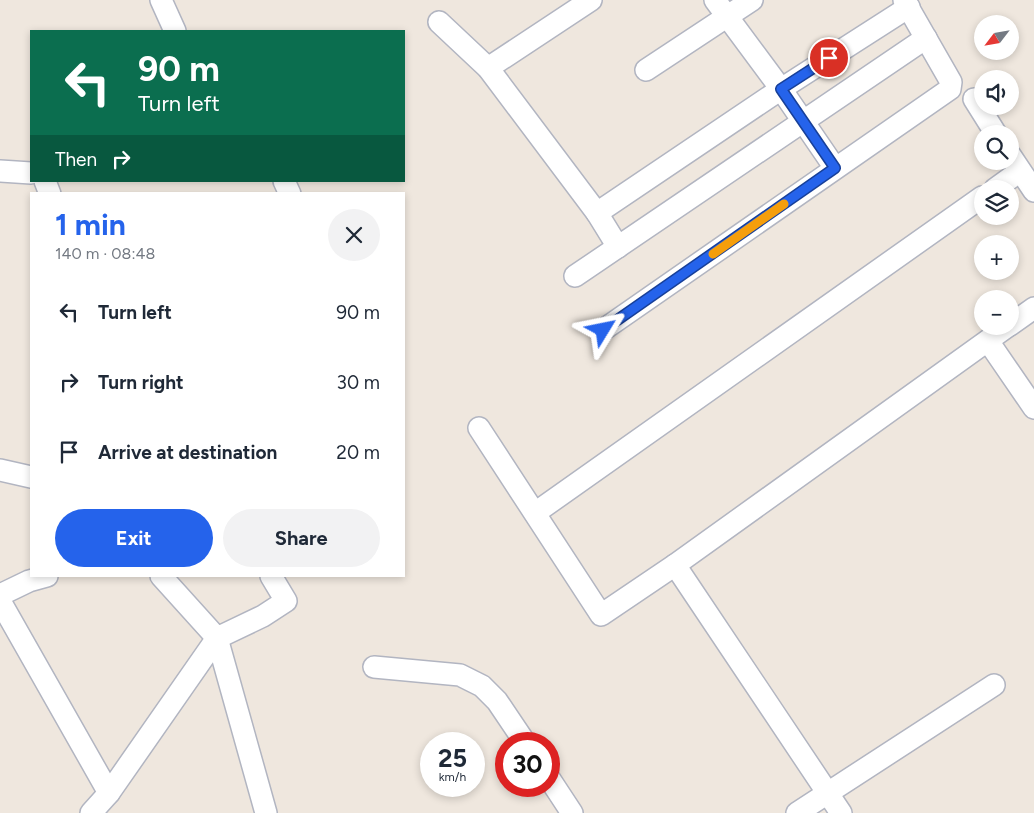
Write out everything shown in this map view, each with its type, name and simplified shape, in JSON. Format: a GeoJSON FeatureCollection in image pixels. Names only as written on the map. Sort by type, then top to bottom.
{"type":"FeatureCollection","features":[{"type":"Feature","properties":{"kind":"street"},"geometry":{"type":"LineString","coordinates":[[161,0],[175,30]]}},
{"type":"Feature","properties":{"kind":"street"},"geometry":{"type":"LineString","coordinates":[[488,68],[591,0]]}},
{"type":"Feature","properties":{"kind":"street"},"geometry":{"type":"LineString","coordinates":[[646,70],[721,8],[752,0]]}},
{"type":"Feature","properties":{"kind":"street"},"geometry":{"type":"LineString","coordinates":[[597,213],[907,3],[951,82],[950,89],[603,330]]}},
{"type":"Feature","properties":{"kind":"street"},"geometry":{"type":"LineString","coordinates":[[721,8],[781,89],[835,168]]}},
{"type":"Feature","properties":{"kind":"street"},"geometry":{"type":"LineString","coordinates":[[439,22],[488,68],[597,213],[618,246]]}},
{"type":"Feature","properties":{"kind":"street"},"geometry":{"type":"LineString","coordinates":[[575,276],[926,38]]}},
{"type":"Feature","properties":{"kind":"street"},"geometry":{"type":"LineString","coordinates":[[1019,169],[1034,192]]}},
{"type":"Feature","properties":{"kind":"street"},"geometry":{"type":"LineString","coordinates":[[1001,180],[1009,170]]}},
{"type":"Feature","properties":{"kind":"street"},"geometry":{"type":"LineString","coordinates":[[0,171],[30,173]]}},
{"type":"Feature","properties":{"kind":"street"},"geometry":{"type":"LineString","coordinates":[[535,514],[974,203]]}},
{"type":"Feature","properties":{"kind":"street"},"geometry":{"type":"LineString","coordinates":[[1019,319],[1034,308]]}},
{"type":"Feature","properties":{"kind":"street"},"geometry":{"type":"LineString","coordinates":[[479,428],[601,615],[675,565],[996,335]]}},
{"type":"Feature","properties":{"kind":"street"},"geometry":{"type":"LineString","coordinates":[[988,341],[1034,408]]}},
{"type":"Feature","properties":{"kind":"street"},"geometry":{"type":"LineString","coordinates":[[0,470],[30,477]]}},
{"type":"Feature","properties":{"kind":"street"},"geometry":{"type":"LineString","coordinates":[[675,565],[841,813]]}},
{"type":"Feature","properties":{"kind":"street"},"geometry":{"type":"LineString","coordinates":[[0,595],[29,581],[43,577]]}},
{"type":"Feature","properties":{"kind":"street"},"geometry":{"type":"LineString","coordinates":[[162,577],[217,638],[266,813]]}},
{"type":"Feature","properties":{"kind":"street"},"geometry":{"type":"LineString","coordinates":[[91,813],[109,793],[217,638],[263,616],[286,601],[272,577]]}},
{"type":"Feature","properties":{"kind":"street"},"geometry":{"type":"LineString","coordinates":[[0,601],[109,793]]}},
{"type":"Feature","properties":{"kind":"street"},"geometry":{"type":"LineString","coordinates":[[374,666],[460,675],[468,678],[482,686],[497,701],[518,732]]}},
{"type":"Feature","properties":{"kind":"street"},"geometry":{"type":"LineString","coordinates":[[797,813],[994,685]]}},
{"type":"Feature","properties":{"kind":"street"},"geometry":{"type":"LineString","coordinates":[[560,795],[572,813]]}},
{"type":"Feature","properties":{"kind":"slow traffic"},"geometry":{"type":"LineString","coordinates":[[713,254],[784,204]]}},
{"type":"Feature","properties":{"kind":"route"},"geometry":{"type":"LineString","coordinates":[[603,330],[835,168],[781,89],[829,58]]}}]}
